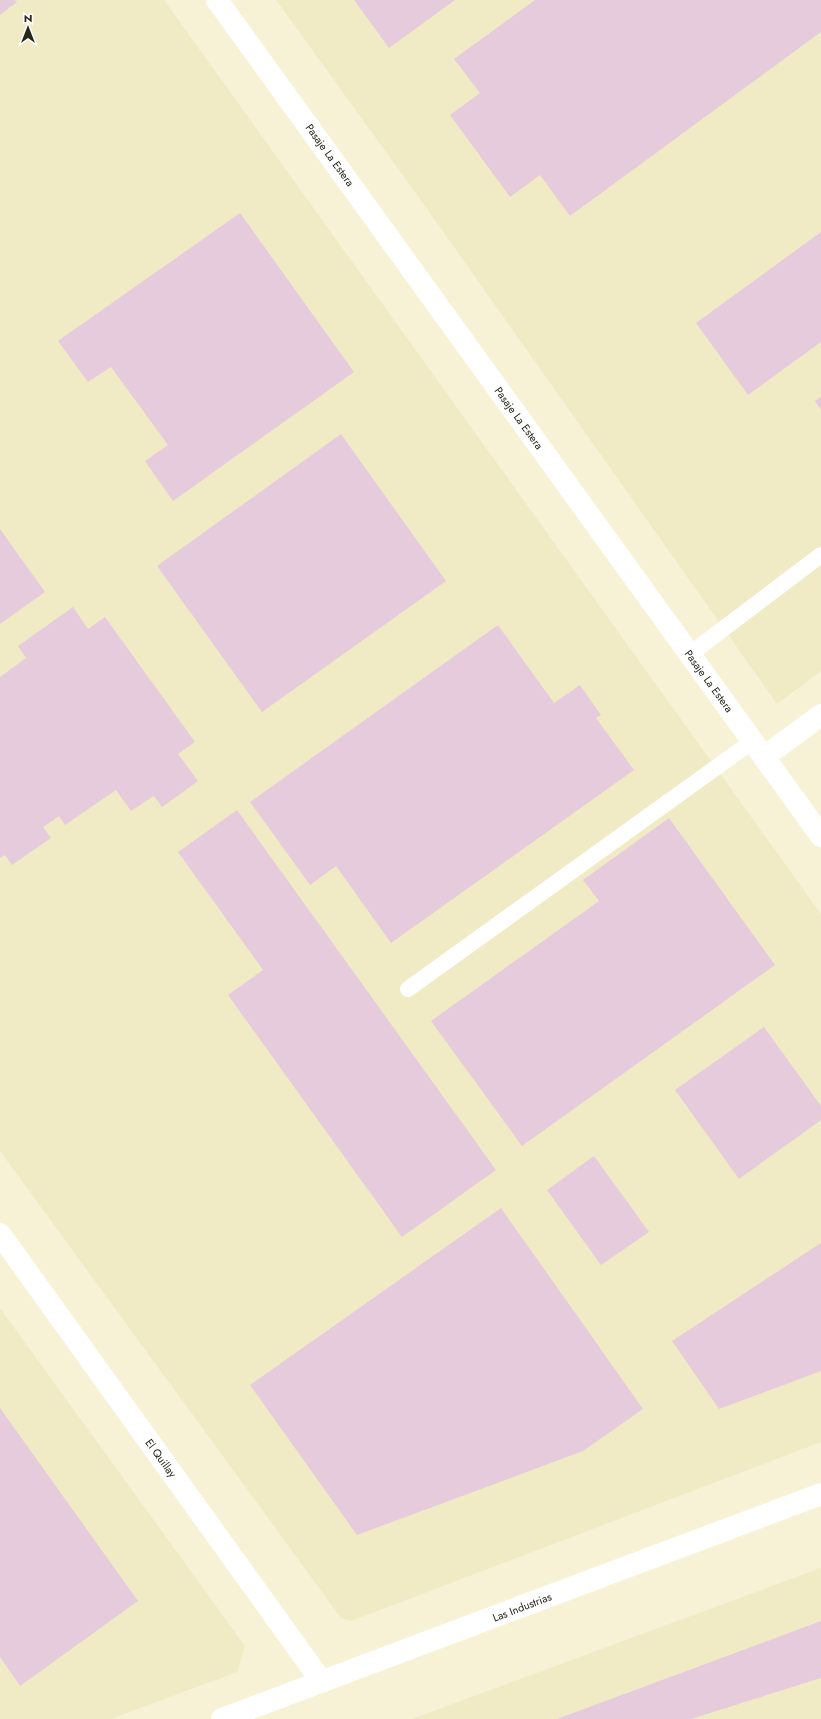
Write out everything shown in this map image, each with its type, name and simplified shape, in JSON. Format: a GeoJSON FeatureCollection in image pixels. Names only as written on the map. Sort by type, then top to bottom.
{"type":"FeatureCollection","features":[{"type":"Feature","properties":{"kind":"street","name":"Pasaje La Estera"},"geometry":{"type":"LineString","coordinates":[[217,0],[821,836]]}},
{"type":"Feature","properties":{"kind":"street"},"geometry":{"type":"LineString","coordinates":[[758,749],[821,715]]}},
{"type":"Feature","properties":{"kind":"street","name":"El Quillay"},"geometry":{"type":"LineString","coordinates":[[0,1234],[322,1682]]}},
{"type":"Feature","properties":{"kind":"street","name":"Las Industrias"},"geometry":{"type":"LineString","coordinates":[[222,1719],[821,1494]]}},
{"type":"Feature","properties":{"kind":"lane"},"geometry":{"type":"LineString","coordinates":[[690,654],[821,555]]}},
{"type":"Feature","properties":{"kind":"lane"},"geometry":{"type":"LineString","coordinates":[[408,989],[758,749]]}},
{"type":"Feature","properties":{"kind":"shaded area"},"geometry":{"type":"Polygon","coordinates":[[[0,0],[164,0],[821,914],[821,1442],[351,1621],[341,1618],[0,1151],[0,0]]]}},
{"type":"Feature","properties":{"kind":"shaded area"},"geometry":{"type":"Polygon","coordinates":[[[276,0],[821,0],[821,671],[777,704],[420,199],[276,0]]]}},
{"type":"Feature","properties":{"kind":"shaded area"},"geometry":{"type":"Polygon","coordinates":[[[0,1308],[245,1646],[237,1672],[111,1719],[0,1719],[0,1308]]]}},
{"type":"Feature","properties":{"kind":"shaded area"},"geometry":{"type":"Polygon","coordinates":[[[821,1568],[821,1719],[412,1719],[821,1568]]]}},
{"type":"Feature","properties":{"kind":"building"},"geometry":{"type":"Polygon","coordinates":[[[0,0],[15,0],[17,2],[0,15],[0,0]]]}},
{"type":"Feature","properties":{"kind":"building"},"geometry":{"type":"Polygon","coordinates":[[[354,0],[455,0],[389,48],[354,0]]]}},
{"type":"Feature","properties":{"kind":"building"},"geometry":{"type":"Polygon","coordinates":[[[535,0],[821,0],[821,32],[570,216],[540,175],[510,197],[450,115],[480,93],[454,59],[535,0]]]}},
{"type":"Feature","properties":{"kind":"building"},"geometry":{"type":"Polygon","coordinates":[[[240,213],[354,372],[173,501],[145,461],[168,445],[111,367],[88,382],[58,341],[240,213]]]}},
{"type":"Feature","properties":{"kind":"building"},"geometry":{"type":"Polygon","coordinates":[[[821,232],[821,342],[748,395],[696,323],[821,232]]]}},
{"type":"Feature","properties":{"kind":"building"},"geometry":{"type":"Polygon","coordinates":[[[821,397],[821,410],[815,401],[821,397]]]}},
{"type":"Feature","properties":{"kind":"building"},"geometry":{"type":"Polygon","coordinates":[[[341,434],[446,581],[262,712],[157,566],[341,434]]]}},
{"type":"Feature","properties":{"kind":"building"},"geometry":{"type":"Polygon","coordinates":[[[0,529],[45,592],[0,624],[0,529]]]}},
{"type":"Feature","properties":{"kind":"building"},"geometry":{"type":"Polygon","coordinates":[[[73,607],[88,629],[105,617],[195,742],[178,754],[198,781],[162,807],[154,796],[131,811],[116,790],[65,825],[59,816],[43,827],[51,838],[12,865],[5,855],[0,858],[0,677],[26,658],[18,646],[73,607]]]}},
{"type":"Feature","properties":{"kind":"building"},"geometry":{"type":"Polygon","coordinates":[[[498,625],[554,703],[580,685],[601,715],[596,718],[634,770],[391,943],[336,866],[310,885],[250,802],[498,625]]]}},
{"type":"Feature","properties":{"kind":"building"},"geometry":{"type":"Polygon","coordinates":[[[237,810],[496,1170],[402,1237],[228,995],[263,970],[178,852],[237,810]]]}},
{"type":"Feature","properties":{"kind":"building"},"geometry":{"type":"Polygon","coordinates":[[[669,818],[775,965],[522,1146],[431,1021],[599,901],[583,880],[669,818]]]}},
{"type":"Feature","properties":{"kind":"building"},"geometry":{"type":"Polygon","coordinates":[[[764,1027],[821,1106],[821,1120],[739,1179],[675,1090],[764,1027]]]}},
{"type":"Feature","properties":{"kind":"building"},"geometry":{"type":"Polygon","coordinates":[[[594,1156],[649,1232],[601,1265],[547,1190],[594,1156]]]}},
{"type":"Feature","properties":{"kind":"building"},"geometry":{"type":"Polygon","coordinates":[[[501,1208],[643,1409],[583,1451],[357,1535],[250,1385],[501,1208]]]}},
{"type":"Feature","properties":{"kind":"building"},"geometry":{"type":"Polygon","coordinates":[[[821,1243],[821,1371],[719,1409],[672,1341],[821,1243]]]}},
{"type":"Feature","properties":{"kind":"building"},"geometry":{"type":"Polygon","coordinates":[[[0,1408],[138,1601],[20,1686],[0,1657],[0,1408]]]}},
{"type":"Feature","properties":{"kind":"building"},"geometry":{"type":"Polygon","coordinates":[[[821,1621],[821,1678],[691,1719],[557,1719],[821,1621]]]}}]}
